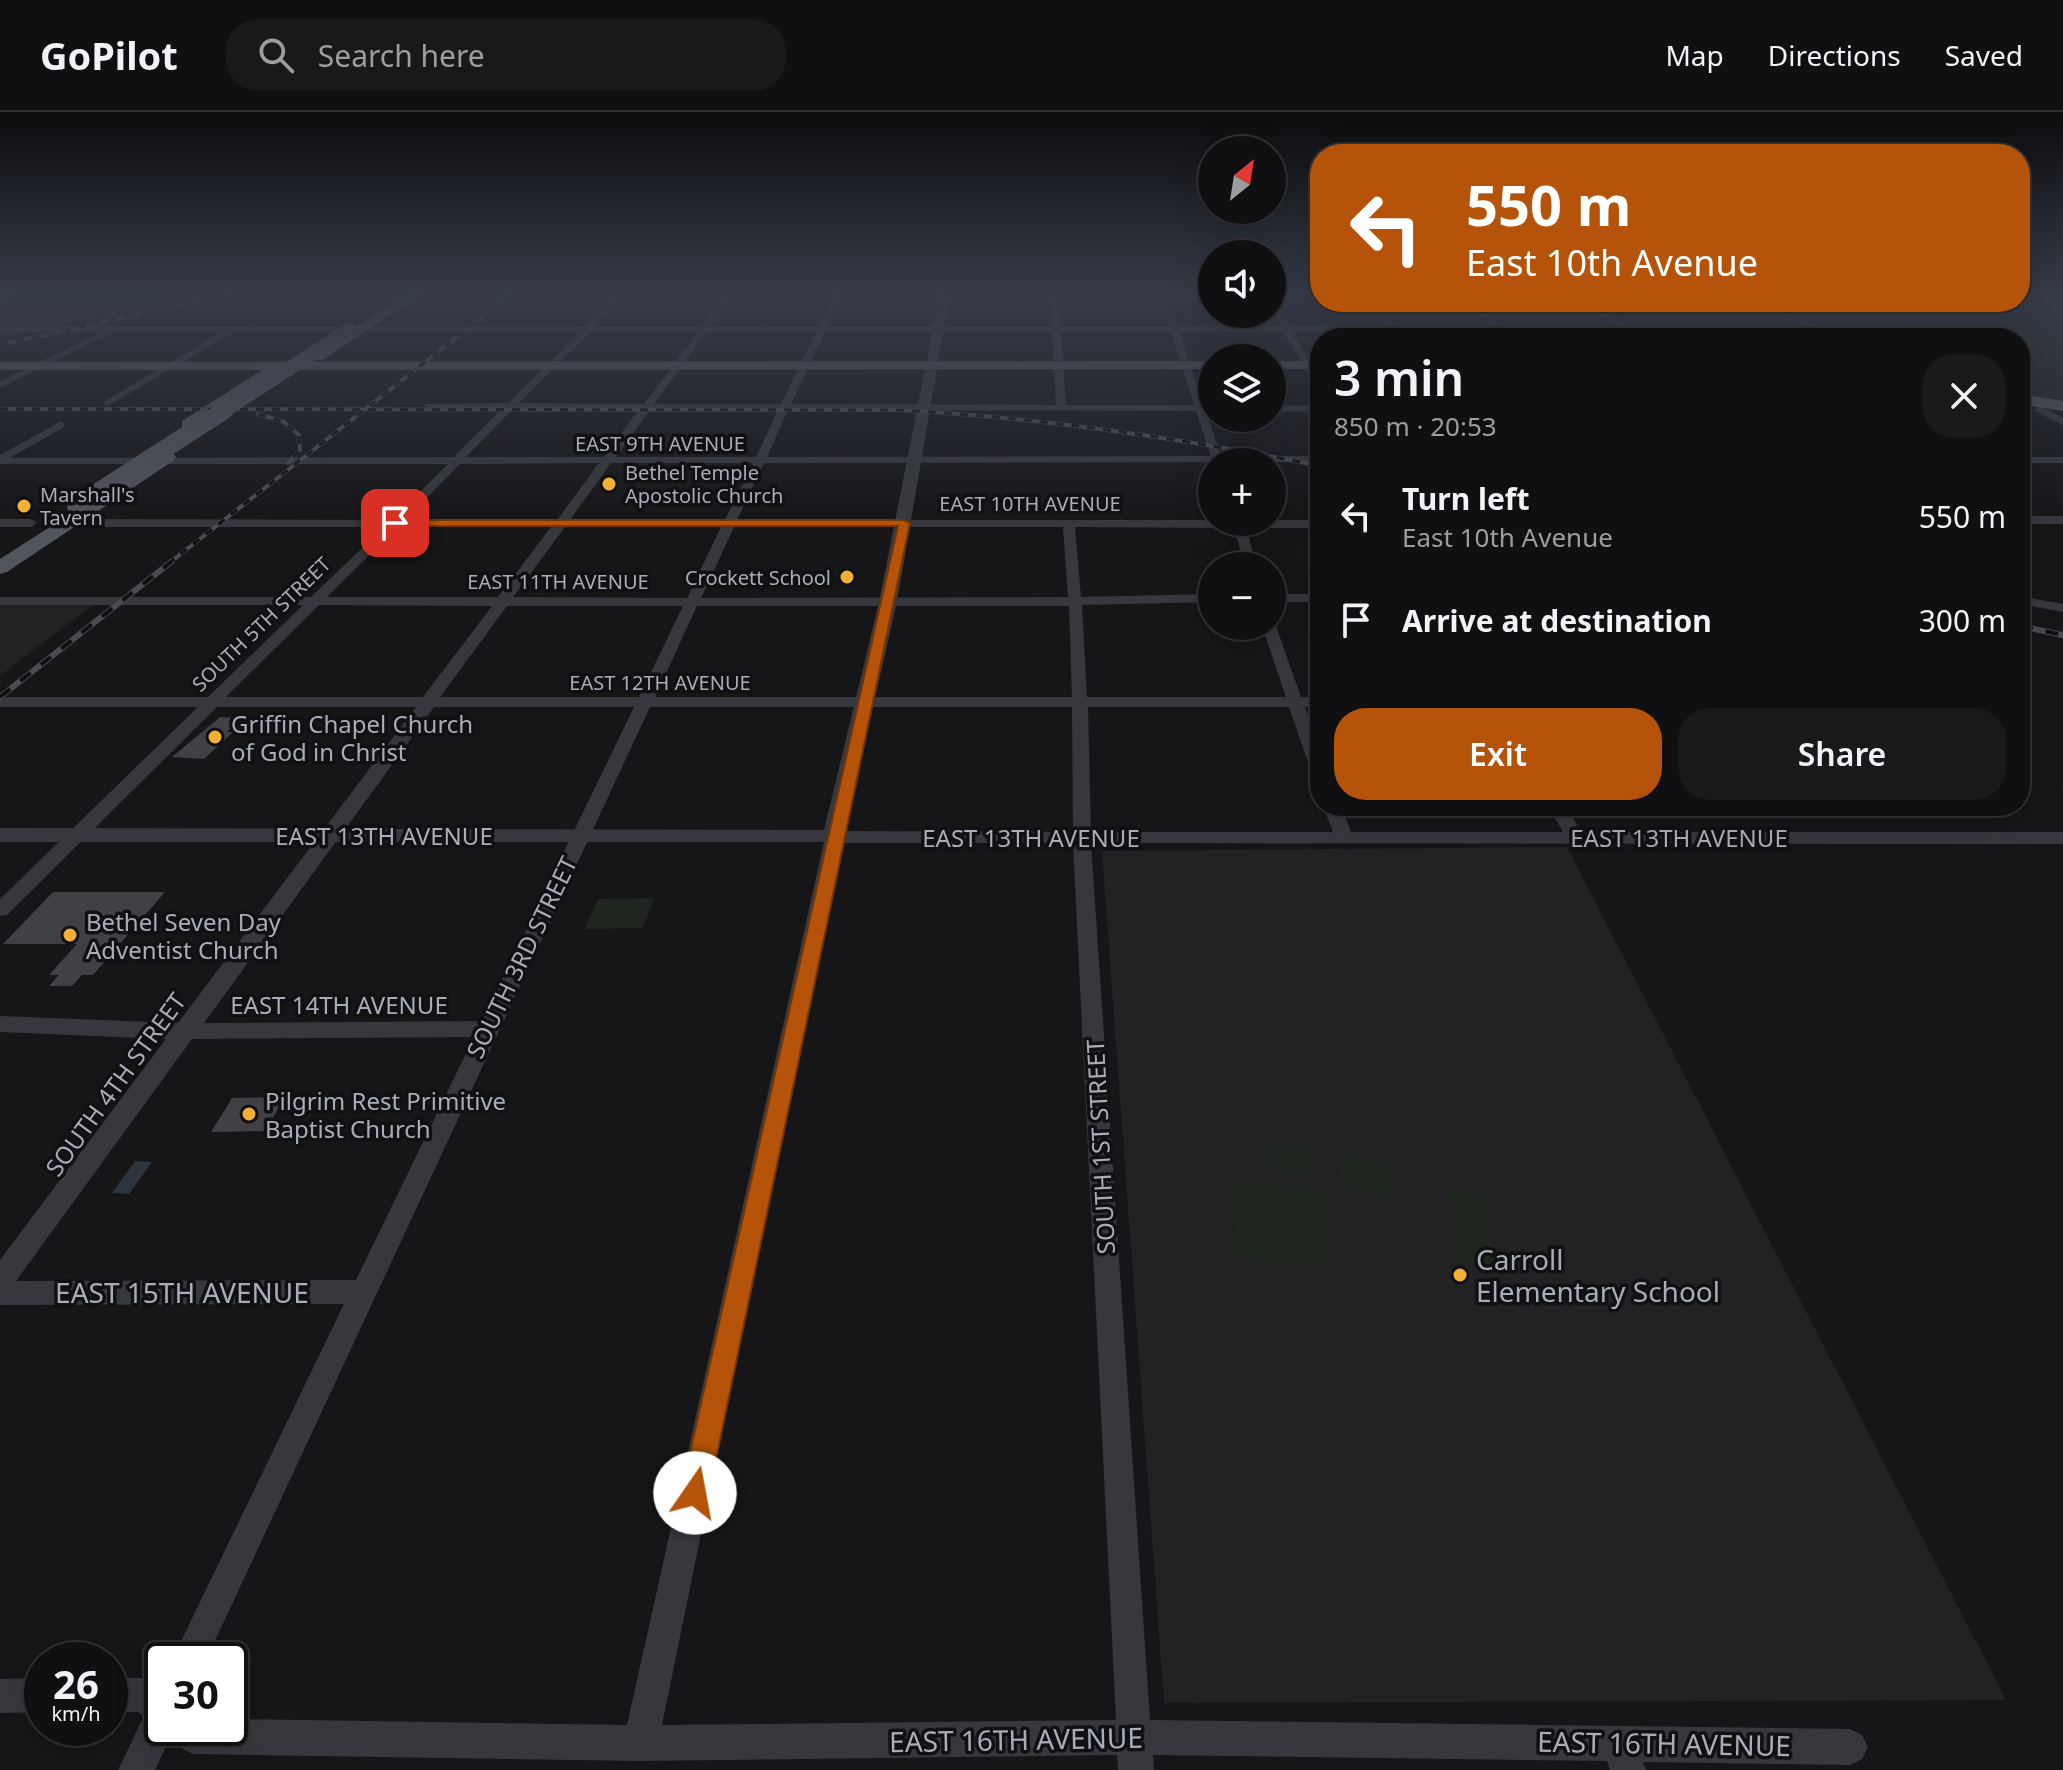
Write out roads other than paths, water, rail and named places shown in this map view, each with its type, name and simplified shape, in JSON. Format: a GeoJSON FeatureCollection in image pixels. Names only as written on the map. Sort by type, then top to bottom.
{"type":"FeatureCollection","features":[{"type":"Feature","properties":{"kind":"main road"},"geometry":{"type":"LineString","coordinates":[[0,568],[55,515],[284,370]]}},
{"type":"Feature","properties":{"kind":"main road"},"geometry":{"type":"LineString","coordinates":[[0,555],[129,461],[284,370]]}},
{"type":"Feature","properties":{"kind":"main road"},"geometry":{"type":"LineString","coordinates":[[0,543],[162,461],[286,370]]}},
{"type":"Feature","properties":{"kind":"main road"},"geometry":{"type":"LineString","coordinates":[[2030,402],[2040,406],[2063,406]]}},
{"type":"Feature","properties":{"kind":"street"},"geometry":{"type":"LineString","coordinates":[[0,385],[29,370]]}},
{"type":"Feature","properties":{"kind":"street"},"geometry":{"type":"LineString","coordinates":[[106,404],[163,370]]}},
{"type":"Feature","properties":{"kind":"street","name":"SOUTH 5TH STREET"},"geometry":{"type":"LineString","coordinates":[[0,910],[395,523],[545,370]]}},
{"type":"Feature","properties":{"kind":"street","name":"SOUTH 4TH STREET"},"geometry":{"type":"LineString","coordinates":[[0,1281],[674,370]]}},
{"type":"Feature","properties":{"kind":"street","name":"SOUTH 3RD STREET"},"geometry":{"type":"LineString","coordinates":[[198,1642],[486,1029],[802,370]]}},
{"type":"Feature","properties":{"kind":"street"},"geometry":{"type":"LineString","coordinates":[[641,1743],[834,837],[888,602],[931,370]]}},
{"type":"Feature","properties":{"kind":"street"},"geometry":{"type":"LineString","coordinates":[[1058,370],[1061,406]]}},
{"type":"Feature","properties":{"kind":"street"},"geometry":{"type":"LineString","coordinates":[[1188,370],[1198,390]]}},
{"type":"Feature","properties":{"kind":"street"},"geometry":{"type":"LineString","coordinates":[[427,406],[1198,408]]}},
{"type":"Feature","properties":{"kind":"street"},"geometry":{"type":"LineString","coordinates":[[2030,408],[2040,406],[2063,422]]}},
{"type":"Feature","properties":{"kind":"street"},"geometry":{"type":"LineString","coordinates":[[1286,408],[1310,409]]}},
{"type":"Feature","properties":{"kind":"street"},"geometry":{"type":"LineString","coordinates":[[0,460],[60,425]]}},
{"type":"Feature","properties":{"kind":"street","name":"EAST 9TH AVENUE"},"geometry":{"type":"LineString","coordinates":[[1286,460],[1310,459]]}},
{"type":"Feature","properties":{"kind":"street","name":"EAST 9TH AVENUE"},"geometry":{"type":"LineString","coordinates":[[0,460],[1198,461]]}},
{"type":"Feature","properties":{"kind":"street"},"geometry":{"type":"LineString","coordinates":[[2030,460],[2063,460]]}},
{"type":"Feature","properties":{"kind":"street","name":"EAST 10TH AVENUE"},"geometry":{"type":"LineString","coordinates":[[0,523],[55,515],[395,523],[1198,523]]}},
{"type":"Feature","properties":{"kind":"street"},"geometry":{"type":"LineString","coordinates":[[2030,520],[2063,520]]}},
{"type":"Feature","properties":{"kind":"street","name":"SOUTH 1ST STREET"},"geometry":{"type":"LineString","coordinates":[[1069,523],[1075,601],[1082,837],[1135,1753]]}},
{"type":"Feature","properties":{"kind":"street","name":"EAST 10TH AVENUE"},"geometry":{"type":"LineString","coordinates":[[1286,524],[1310,524]]}},
{"type":"Feature","properties":{"kind":"street","name":"EAST 11TH AVENUE"},"geometry":{"type":"LineString","coordinates":[[0,601],[888,602],[1198,598]]}},
{"type":"Feature","properties":{"kind":"street"},"geometry":{"type":"LineString","coordinates":[[1286,598],[1310,598]]}},
{"type":"Feature","properties":{"kind":"street"},"geometry":{"type":"LineString","coordinates":[[2030,602],[2063,608]]}},
{"type":"Feature","properties":{"kind":"street"},"geometry":{"type":"LineString","coordinates":[[1273,640],[1310,747]]}},
{"type":"Feature","properties":{"kind":"street","name":"EAST 12TH AVENUE"},"geometry":{"type":"LineString","coordinates":[[0,702],[1310,702]]}},
{"type":"Feature","properties":{"kind":"street"},"geometry":{"type":"LineString","coordinates":[[1336,816],[1344,837]]}},
{"type":"Feature","properties":{"kind":"street"},"geometry":{"type":"LineString","coordinates":[[1563,816],[1574,836]]}},
{"type":"Feature","properties":{"kind":"street","name":"EAST 13TH AVENUE"},"geometry":{"type":"LineString","coordinates":[[0,835],[2063,838]]}},
{"type":"Feature","properties":{"kind":"street","name":"EAST 14TH AVENUE"},"geometry":{"type":"LineString","coordinates":[[0,1024],[184,1031],[486,1029]]}},
{"type":"Feature","properties":{"kind":"street","name":"EAST 15TH AVENUE"},"geometry":{"type":"LineString","coordinates":[[0,1293],[364,1292]]}},
{"type":"Feature","properties":{"kind":"street"},"geometry":{"type":"LineString","coordinates":[[0,1696],[24,1695]]}},
{"type":"Feature","properties":{"kind":"street","name":"EAST 16TH AVENUE"},"geometry":{"type":"LineString","coordinates":[[248,1737],[1135,1753],[1624,1756],[1850,1747]]}},
{"type":"Feature","properties":{"kind":"street"},"geometry":{"type":"LineString","coordinates":[[136,1770],[148,1746]]}},
{"type":"Feature","properties":{"kind":"railway"},"geometry":{"type":"LineString","coordinates":[[365,409],[414,370]]}},
{"type":"Feature","properties":{"kind":"railway"},"geometry":{"type":"LineString","coordinates":[[0,409],[365,409]]}},
{"type":"Feature","properties":{"kind":"railway"},"geometry":{"type":"LineString","coordinates":[[168,564],[365,409]]}},
{"type":"Feature","properties":{"kind":"railway"},"geometry":{"type":"LineString","coordinates":[[365,409],[900,410],[1111,430],[1310,464]]}},
{"type":"Feature","properties":{"kind":"railway"},"geometry":{"type":"LineString","coordinates":[[258,414],[284,422],[299,435],[300,450],[288,463]]}},
{"type":"Feature","properties":{"kind":"railway"},"geometry":{"type":"LineString","coordinates":[[0,697],[171,562]]}},
{"type":"Feature","properties":{"kind":"railway"},"geometry":{"type":"LineString","coordinates":[[2030,628],[2063,635]]}},
{"type":"Feature","properties":{"kind":"place","name":"Bethel Temple Apostolic Church"},"geometry":{"type":"Point","coordinates":[609,484]}},
{"type":"Feature","properties":{"kind":"place","name":"Marshall's Tavern"},"geometry":{"type":"Point","coordinates":[24,506]}},
{"type":"Feature","properties":{"kind":"place","name":"Crockett School"},"geometry":{"type":"Point","coordinates":[847,577]}},
{"type":"Feature","properties":{"kind":"place","name":"Griffin Chapel Church of God in Christ"},"geometry":{"type":"Point","coordinates":[215,737]}},
{"type":"Feature","properties":{"kind":"place","name":"Bethel Seven Day Adventist Church"},"geometry":{"type":"Point","coordinates":[70,935]}},
{"type":"Feature","properties":{"kind":"place","name":"Pilgrim Rest Primitive Baptist Church"},"geometry":{"type":"Point","coordinates":[249,1114]}},
{"type":"Feature","properties":{"kind":"place","name":"Carroll Elementary School"},"geometry":{"type":"Point","coordinates":[1460,1275]}}]}
